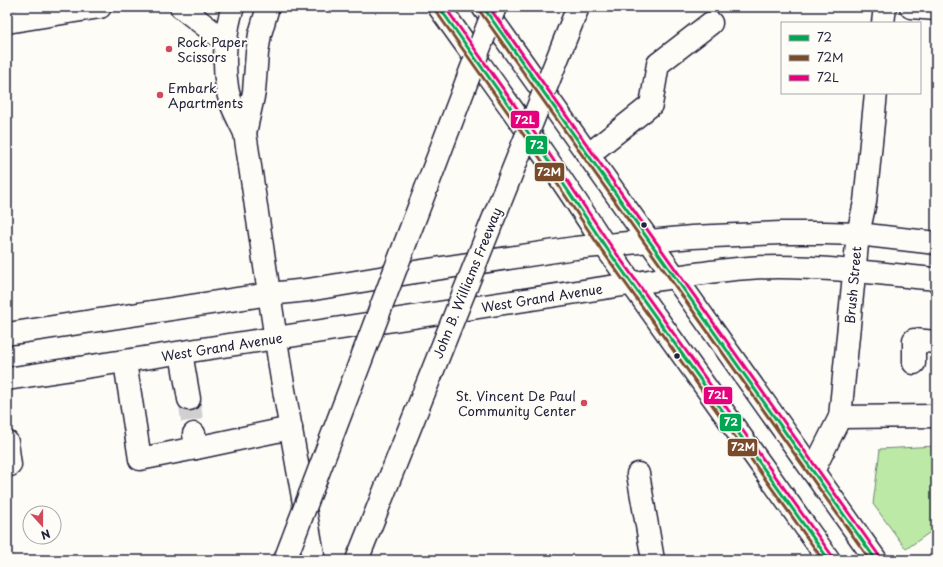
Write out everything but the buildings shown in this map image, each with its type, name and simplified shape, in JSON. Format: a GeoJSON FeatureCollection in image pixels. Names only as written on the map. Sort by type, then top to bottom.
{"type":"FeatureCollection","features":[{"type":"Feature","properties":{"kind":"main road"},"geometry":{"type":"LineString","coordinates":[[7,22],[100,7]]}},
{"type":"Feature","properties":{"kind":"main road"},"geometry":{"type":"LineString","coordinates":[[233,7],[226,42],[226,87],[232,106],[245,132],[276,338],[314,560]]}},
{"type":"Feature","properties":{"kind":"main road"},"geometry":{"type":"LineString","coordinates":[[245,132],[254,92],[257,53],[263,22],[268,7]]}},
{"type":"Feature","properties":{"kind":"main road"},"geometry":{"type":"LineString","coordinates":[[439,7],[536,142],[605,246],[829,560]]}},
{"type":"Feature","properties":{"kind":"main road"},"geometry":{"type":"LineString","coordinates":[[482,7],[876,560]]}},
{"type":"Feature","properties":{"kind":"main road"},"geometry":{"type":"LineString","coordinates":[[285,560],[494,7]]}},
{"type":"Feature","properties":{"kind":"main road","name":"John B. Williams Freeway"},"geometry":{"type":"LineString","coordinates":[[357,560],[578,7]]}},
{"type":"Feature","properties":{"kind":"main road"},"geometry":{"type":"LineString","coordinates":[[883,22],[885,7]]}},
{"type":"Feature","properties":{"kind":"main road"},"geometry":{"type":"LineString","coordinates":[[911,7],[936,9]]}},
{"type":"Feature","properties":{"kind":"main road"},"geometry":{"type":"LineString","coordinates":[[188,9],[226,42]]}},
{"type":"Feature","properties":{"kind":"main road"},"geometry":{"type":"LineString","coordinates":[[588,155],[651,105],[658,64],[710,23]]}},
{"type":"Feature","properties":{"kind":"main road","name":"Brush Street"},"geometry":{"type":"LineString","coordinates":[[813,471],[840,417],[858,234],[865,202],[876,94]]}},
{"type":"Feature","properties":{"kind":"main road"},"geometry":{"type":"LineString","coordinates":[[7,334],[270,294],[308,290],[575,248],[692,237],[781,233],[858,234],[936,243]]}},
{"type":"Feature","properties":{"kind":"main road","name":"West Grand Avenue"},"geometry":{"type":"LineString","coordinates":[[7,379],[632,284],[675,276],[744,268],[765,267],[855,270],[936,279]]}},
{"type":"Feature","properties":{"kind":"main road"},"geometry":{"type":"LineString","coordinates":[[914,363],[914,340],[936,342]]}},
{"type":"Feature","properties":{"kind":"main road"},"geometry":{"type":"LineString","coordinates":[[181,353],[189,399]]}},
{"type":"Feature","properties":{"kind":"main road"},"geometry":{"type":"LineString","coordinates":[[125,362],[140,459],[195,441],[291,428]]}},
{"type":"Feature","properties":{"kind":"main road"},"geometry":{"type":"LineString","coordinates":[[840,417],[936,416]]}},
{"type":"Feature","properties":{"kind":"main road"},"geometry":{"type":"LineString","coordinates":[[7,442],[10,465],[7,465]]}},
{"type":"Feature","properties":{"kind":"main road"},"geometry":{"type":"LineString","coordinates":[[638,474],[653,560]]}},
{"type":"Feature","properties":{"kind":"green space"},"geometry":{"type":"Polygon","coordinates":[[[936,446],[936,528],[906,549],[873,504],[880,449],[936,446]]]}},
{"type":"Feature","properties":{"kind":"tunnel"},"geometry":{"type":"LineString","coordinates":[[189,399],[194,434]]}},
{"type":"Feature","properties":{"kind":"transit line","name":"72"},"geometry":{"type":"LineString","coordinates":[[439,7],[544,155],[605,246],[829,560]]}},
{"type":"Feature","properties":{"kind":"transit line","name":"72L"},"geometry":{"type":"LineString","coordinates":[[445,7],[548,152],[609,243],[833,557]]}},
{"type":"Feature","properties":{"kind":"transit line","name":"72"},"geometry":{"type":"LineString","coordinates":[[483,7],[876,560]]}},
{"type":"Feature","properties":{"kind":"transit line","name":"72L"},"geometry":{"type":"LineString","coordinates":[[489,7],[880,557]]}},
{"type":"Feature","properties":{"kind":"transit line","name":"72M"},"geometry":{"type":"LineString","coordinates":[[435,10],[540,158],[601,249],[823,560]]}},
{"type":"Feature","properties":{"kind":"transit line","name":"72M"},"geometry":{"type":"LineString","coordinates":[[479,10],[870,560]]}},
{"type":"Feature","properties":{"kind":"place","name":"Rock Paper Scissors"},"geometry":{"type":"Point","coordinates":[169,49]}},
{"type":"Feature","properties":{"kind":"place","name":"Embark Apartments"},"geometry":{"type":"Point","coordinates":[160,95]}},
{"type":"Feature","properties":{"kind":"place","name":"St. Vincent De Paul Community Center"},"geometry":{"type":"Point","coordinates":[584,403]}}]}
